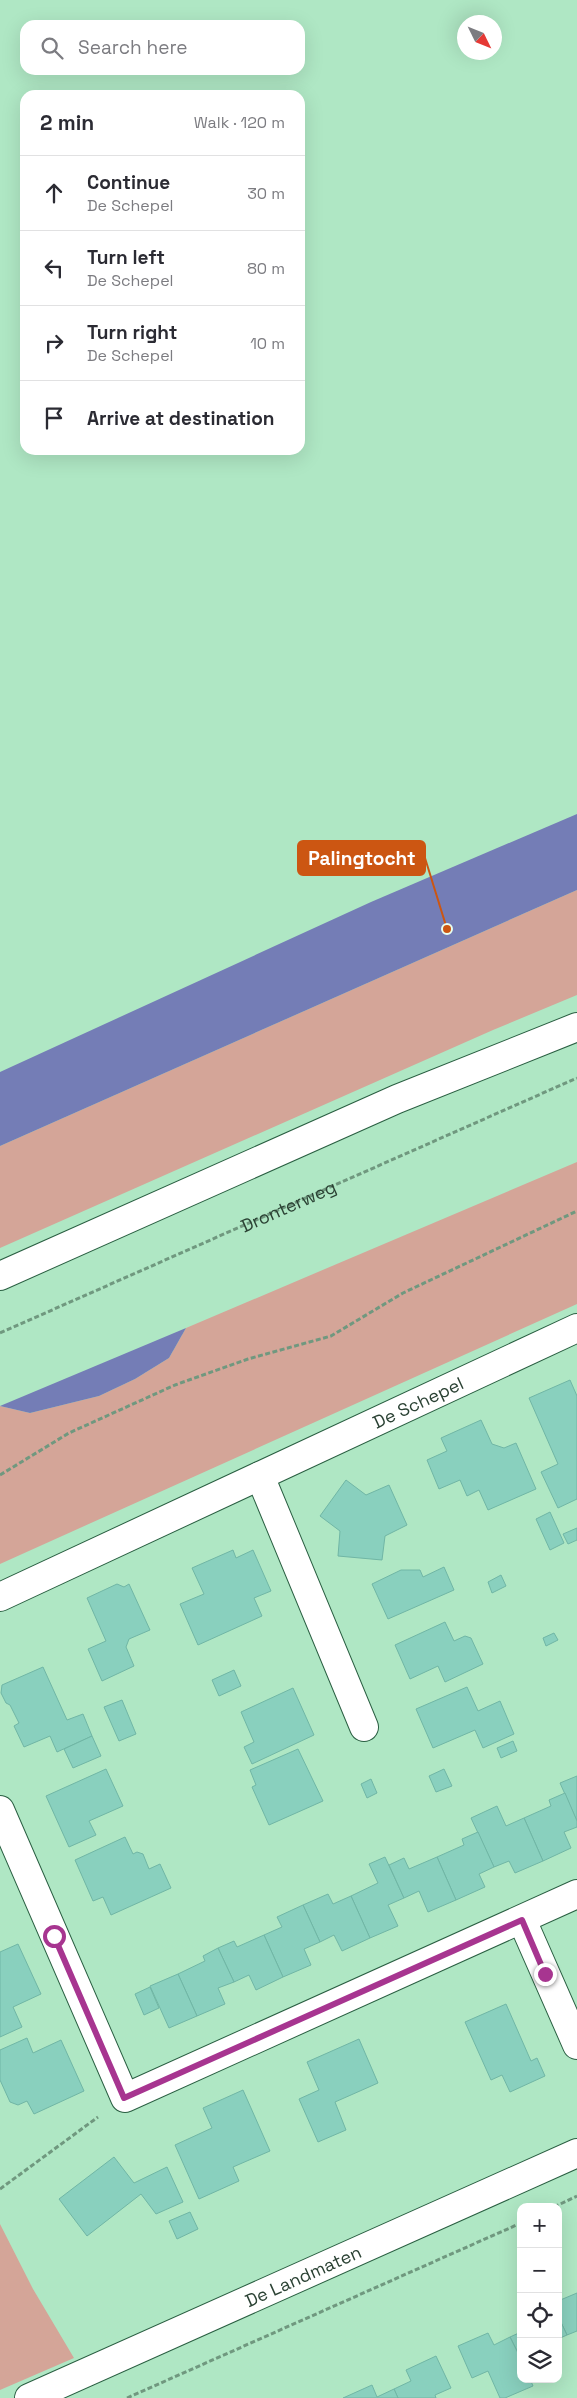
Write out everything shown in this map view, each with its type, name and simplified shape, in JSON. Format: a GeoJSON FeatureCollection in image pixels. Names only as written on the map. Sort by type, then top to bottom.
{"type":"FeatureCollection","features":[{"type":"Feature","properties":{"kind":"street"},"geometry":{"type":"LineString","coordinates":[[0,1276],[397,1099],[577,1027]]}},
{"type":"Feature","properties":{"kind":"street","name":"De Schepel"},"geometry":{"type":"LineString","coordinates":[[0,1597],[577,1328]]}},
{"type":"Feature","properties":{"kind":"street"},"geometry":{"type":"LineString","coordinates":[[260,1476],[364,1727]]}},
{"type":"Feature","properties":{"kind":"street"},"geometry":{"type":"LineString","coordinates":[[0,1810],[124,2098],[577,1894]]}},
{"type":"Feature","properties":{"kind":"street"},"geometry":{"type":"LineString","coordinates":[[522,1920],[577,2045]]}},
{"type":"Feature","properties":{"kind":"street","name":"De Landmaten"},"geometry":{"type":"LineString","coordinates":[[29,2398],[577,2153]]}},
{"type":"Feature","properties":{"kind":"path","name":"Dronterweg"},"geometry":{"type":"LineString","coordinates":[[0,1333],[577,1078]]}},
{"type":"Feature","properties":{"kind":"path"},"geometry":{"type":"LineString","coordinates":[[0,1475],[68,1433],[175,1385],[248,1359],[331,1336],[402,1293],[577,1210]]}},
{"type":"Feature","properties":{"kind":"path"},"geometry":{"type":"LineString","coordinates":[[0,2189],[124,2098]]}},
{"type":"Feature","properties":{"kind":"path"},"geometry":{"type":"LineString","coordinates":[[562,2203],[577,2196]]}},
{"type":"Feature","properties":{"kind":"path"},"geometry":{"type":"LineString","coordinates":[[128,2398],[517,2225]]}},
{"type":"Feature","properties":{"kind":"shaded area"},"geometry":{"type":"Polygon","coordinates":[[[577,890],[577,995],[493,1030],[0,1248],[0,1146],[577,890]]]}},
{"type":"Feature","properties":{"kind":"shaded area"},"geometry":{"type":"Polygon","coordinates":[[[577,1162],[577,1304],[0,1564],[0,1406],[30,1413],[99,1396],[135,1379],[169,1358],[186,1328],[577,1162]]]}},
{"type":"Feature","properties":{"kind":"shaded area"},"geometry":{"type":"Polygon","coordinates":[[[0,2224],[33,2289],[74,2358],[0,2390],[0,2224]]]}},
{"type":"Feature","properties":{"kind":"water"},"geometry":{"type":"Polygon","coordinates":[[[577,814],[577,890],[0,1146],[0,1072],[371,902],[577,814]]]}},
{"type":"Feature","properties":{"kind":"water"},"geometry":{"type":"Polygon","coordinates":[[[186,1328],[169,1358],[135,1379],[99,1396],[30,1413],[0,1406],[186,1328]]]}},
{"type":"Feature","properties":{"kind":"building"},"geometry":{"type":"Polygon","coordinates":[[[570,1380],[577,1396],[577,1499],[558,1508],[541,1472],[558,1464],[529,1398],[570,1380]]]}},
{"type":"Feature","properties":{"kind":"building"},"geometry":{"type":"Polygon","coordinates":[[[481,1420],[492,1444],[504,1448],[516,1443],[536,1489],[488,1510],[479,1490],[467,1496],[460,1480],[439,1489],[427,1460],[447,1451],[441,1438],[481,1420]]]}},
{"type":"Feature","properties":{"kind":"building"},"geometry":{"type":"Polygon","coordinates":[[[346,1480],[366,1495],[389,1485],[407,1525],[385,1536],[382,1560],[338,1556],[340,1531],[320,1516],[346,1480]]]}},
{"type":"Feature","properties":{"kind":"building"},"geometry":{"type":"Polygon","coordinates":[[[550,1512],[564,1543],[550,1550],[536,1519],[550,1512]]]}},
{"type":"Feature","properties":{"kind":"building"},"geometry":{"type":"Polygon","coordinates":[[[577,1528],[577,1540],[568,1544],[563,1534],[577,1528]]]}},
{"type":"Feature","properties":{"kind":"building"},"geometry":{"type":"Polygon","coordinates":[[[233,1550],[236,1558],[253,1550],[271,1591],[254,1598],[262,1616],[198,1645],[180,1604],[204,1594],[192,1568],[233,1550]]]}},
{"type":"Feature","properties":{"kind":"building"},"geometry":{"type":"Polygon","coordinates":[[[444,1567],[454,1590],[388,1619],[372,1584],[401,1570],[420,1570],[423,1577],[444,1567]]]}},
{"type":"Feature","properties":{"kind":"building"},"geometry":{"type":"Polygon","coordinates":[[[501,1575],[506,1586],[492,1593],[488,1582],[501,1575]]]}},
{"type":"Feature","properties":{"kind":"building"},"geometry":{"type":"Polygon","coordinates":[[[117,1584],[124,1587],[129,1584],[150,1630],[129,1639],[126,1647],[134,1666],[102,1681],[88,1649],[106,1641],[87,1598],[117,1584]]]}},
{"type":"Feature","properties":{"kind":"building"},"geometry":{"type":"Polygon","coordinates":[[[445,1622],[454,1641],[465,1636],[471,1638],[483,1664],[445,1682],[438,1666],[410,1679],[395,1645],[445,1622]]]}},
{"type":"Feature","properties":{"kind":"building"},"geometry":{"type":"Polygon","coordinates":[[[554,1633],[558,1640],[546,1646],[543,1638],[554,1633]]]}},
{"type":"Feature","properties":{"kind":"building"},"geometry":{"type":"Polygon","coordinates":[[[43,1667],[67,1720],[83,1714],[92,1736],[57,1752],[50,1736],[24,1747],[14,1726],[19,1723],[10,1705],[6,1703],[1,1693],[2,1685],[43,1667]]]}},
{"type":"Feature","properties":{"kind":"building"},"geometry":{"type":"Polygon","coordinates":[[[234,1670],[241,1686],[219,1696],[212,1680],[234,1670]]]}},
{"type":"Feature","properties":{"kind":"building"},"geometry":{"type":"Polygon","coordinates":[[[467,1687],[478,1711],[500,1701],[514,1734],[483,1748],[475,1730],[433,1748],[416,1709],[467,1687]]]}},
{"type":"Feature","properties":{"kind":"building"},"geometry":{"type":"Polygon","coordinates":[[[293,1688],[314,1735],[252,1764],[244,1747],[254,1742],[241,1712],[293,1688]]]}},
{"type":"Feature","properties":{"kind":"building"},"geometry":{"type":"Polygon","coordinates":[[[122,1700],[136,1734],[119,1741],[104,1707],[122,1700]]]}},
{"type":"Feature","properties":{"kind":"building"},"geometry":{"type":"Polygon","coordinates":[[[92,1736],[101,1756],[73,1768],[64,1749],[92,1736]]]}},
{"type":"Feature","properties":{"kind":"building"},"geometry":{"type":"Polygon","coordinates":[[[513,1741],[517,1751],[501,1758],[497,1748],[513,1741]]]}},
{"type":"Feature","properties":{"kind":"building"},"geometry":{"type":"Polygon","coordinates":[[[298,1749],[323,1801],[269,1825],[252,1787],[256,1785],[250,1770],[298,1749]]]}},
{"type":"Feature","properties":{"kind":"building"},"geometry":{"type":"Polygon","coordinates":[[[106,1769],[123,1806],[89,1821],[96,1835],[69,1847],[46,1796],[106,1769]]]}},
{"type":"Feature","properties":{"kind":"building"},"geometry":{"type":"Polygon","coordinates":[[[444,1769],[452,1786],[436,1792],[429,1776],[444,1769]]]}},
{"type":"Feature","properties":{"kind":"building"},"geometry":{"type":"Polygon","coordinates":[[[577,1776],[577,1821],[560,1783],[577,1776]]]}},
{"type":"Feature","properties":{"kind":"building"},"geometry":{"type":"Polygon","coordinates":[[[371,1779],[377,1793],[367,1798],[361,1784],[371,1779]]]}},
{"type":"Feature","properties":{"kind":"building"},"geometry":{"type":"Polygon","coordinates":[[[565,1793],[577,1821],[577,1827],[564,1832],[571,1848],[543,1861],[524,1818],[551,1806],[549,1800],[565,1793]]]}},
{"type":"Feature","properties":{"kind":"building"},"geometry":{"type":"Polygon","coordinates":[[[497,1806],[506,1826],[524,1818],[543,1861],[515,1873],[509,1861],[494,1867],[471,1818],[497,1806]]]}},
{"type":"Feature","properties":{"kind":"building"},"geometry":{"type":"Polygon","coordinates":[[[478,1832],[494,1867],[479,1874],[485,1887],[456,1900],[437,1857],[464,1845],[462,1839],[478,1832]]]}},
{"type":"Feature","properties":{"kind":"building"},"geometry":{"type":"Polygon","coordinates":[[[125,1837],[133,1854],[137,1852],[143,1854],[149,1869],[160,1864],[171,1888],[111,1915],[103,1897],[93,1901],[75,1860],[125,1837]]]}},
{"type":"Feature","properties":{"kind":"building"},"geometry":{"type":"Polygon","coordinates":[[[385,1857],[404,1898],[388,1905],[398,1926],[370,1938],[351,1896],[378,1883],[369,1864],[385,1857]]]}},
{"type":"Feature","properties":{"kind":"building"},"geometry":{"type":"Polygon","coordinates":[[[437,1857],[456,1900],[428,1912],[419,1891],[404,1898],[389,1865],[404,1858],[409,1869],[437,1857]]]}},
{"type":"Feature","properties":{"kind":"building"},"geometry":{"type":"Polygon","coordinates":[[[328,1894],[333,1904],[351,1896],[370,1938],[342,1951],[334,1935],[320,1942],[303,1905],[328,1894]]]}},
{"type":"Feature","properties":{"kind":"building"},"geometry":{"type":"Polygon","coordinates":[[[303,1905],[320,1942],[304,1949],[311,1965],[283,1977],[264,1935],[282,1927],[277,1917],[303,1905]]]}},
{"type":"Feature","properties":{"kind":"building"},"geometry":{"type":"Polygon","coordinates":[[[264,1935],[283,1977],[256,1990],[249,1975],[234,1982],[218,1948],[234,1941],[237,1947],[264,1935]]]}},
{"type":"Feature","properties":{"kind":"building"},"geometry":{"type":"Polygon","coordinates":[[[18,1944],[41,1994],[13,2007],[22,2027],[0,2037],[0,1952],[18,1944]]]}},
{"type":"Feature","properties":{"kind":"building"},"geometry":{"type":"Polygon","coordinates":[[[218,1948],[234,1982],[218,1988],[225,2004],[197,2016],[178,1974],[205,1961],[203,1956],[218,1948]]]}},
{"type":"Feature","properties":{"kind":"building"},"geometry":{"type":"Polygon","coordinates":[[[178,1974],[197,2016],[169,2028],[150,1986],[178,1974]]]}},
{"type":"Feature","properties":{"kind":"building"},"geometry":{"type":"Polygon","coordinates":[[[150,1987],[159,2008],[144,2015],[135,1994],[150,1987]]]}},
{"type":"Feature","properties":{"kind":"building"},"geometry":{"type":"Polygon","coordinates":[[[506,2004],[531,2061],[537,2058],[545,2076],[510,2092],[502,2075],[491,2080],[465,2022],[506,2004]]]}},
{"type":"Feature","properties":{"kind":"building"},"geometry":{"type":"Polygon","coordinates":[[[27,2038],[33,2053],[61,2040],[84,2091],[34,2114],[27,2101],[18,2105],[10,2102],[0,2080],[0,2050],[27,2038]]]}},
{"type":"Feature","properties":{"kind":"building"},"geometry":{"type":"Polygon","coordinates":[[[359,2039],[378,2083],[335,2102],[346,2130],[318,2142],[299,2099],[319,2090],[307,2062],[359,2039]]]}},
{"type":"Feature","properties":{"kind":"building"},"geometry":{"type":"Polygon","coordinates":[[[243,2090],[270,2151],[233,2167],[239,2181],[199,2199],[175,2145],[212,2128],[203,2108],[243,2090]]]}},
{"type":"Feature","properties":{"kind":"building"},"geometry":{"type":"Polygon","coordinates":[[[114,2157],[134,2183],[167,2167],[183,2202],[156,2214],[141,2194],[87,2236],[59,2199],[114,2157]]]}},
{"type":"Feature","properties":{"kind":"building"},"geometry":{"type":"Polygon","coordinates":[[[190,2212],[198,2229],[177,2239],[169,2221],[190,2212]]]}},
{"type":"Feature","properties":{"kind":"building"},"geometry":{"type":"Polygon","coordinates":[[[577,2293],[577,2331],[567,2335],[562,2324],[562,2299],[577,2293]]]}},
{"type":"Feature","properties":{"kind":"building"},"geometry":{"type":"Polygon","coordinates":[[[562,2324],[567,2335],[562,2337],[562,2324]]]}},
{"type":"Feature","properties":{"kind":"building"},"geometry":{"type":"Polygon","coordinates":[[[488,2333],[494,2345],[510,2337],[517,2351],[517,2383],[532,2383],[533,2386],[505,2398],[500,2398],[488,2371],[472,2378],[458,2346],[488,2333]]]}},
{"type":"Feature","properties":{"kind":"building"},"geometry":{"type":"Polygon","coordinates":[[[517,2334],[517,2351],[510,2337],[517,2334]]]}},
{"type":"Feature","properties":{"kind":"building"},"geometry":{"type":"Polygon","coordinates":[[[436,2356],[451,2388],[435,2395],[436,2398],[398,2398],[394,2389],[411,2381],[406,2370],[436,2356]]]}},
{"type":"Feature","properties":{"kind":"building"},"geometry":{"type":"Polygon","coordinates":[[[372,2385],[377,2397],[394,2389],[398,2398],[343,2398],[372,2385]]]}},
{"type":"Feature","properties":{"kind":"place","name":"Palingtocht"},"geometry":{"type":"Point","coordinates":[447,929]}},
{"type":"Feature","properties":{"kind":"route"},"geometry":{"type":"LineString","coordinates":[[54,1936],[124,2098],[522,1920],[545,1974]]}}]}
